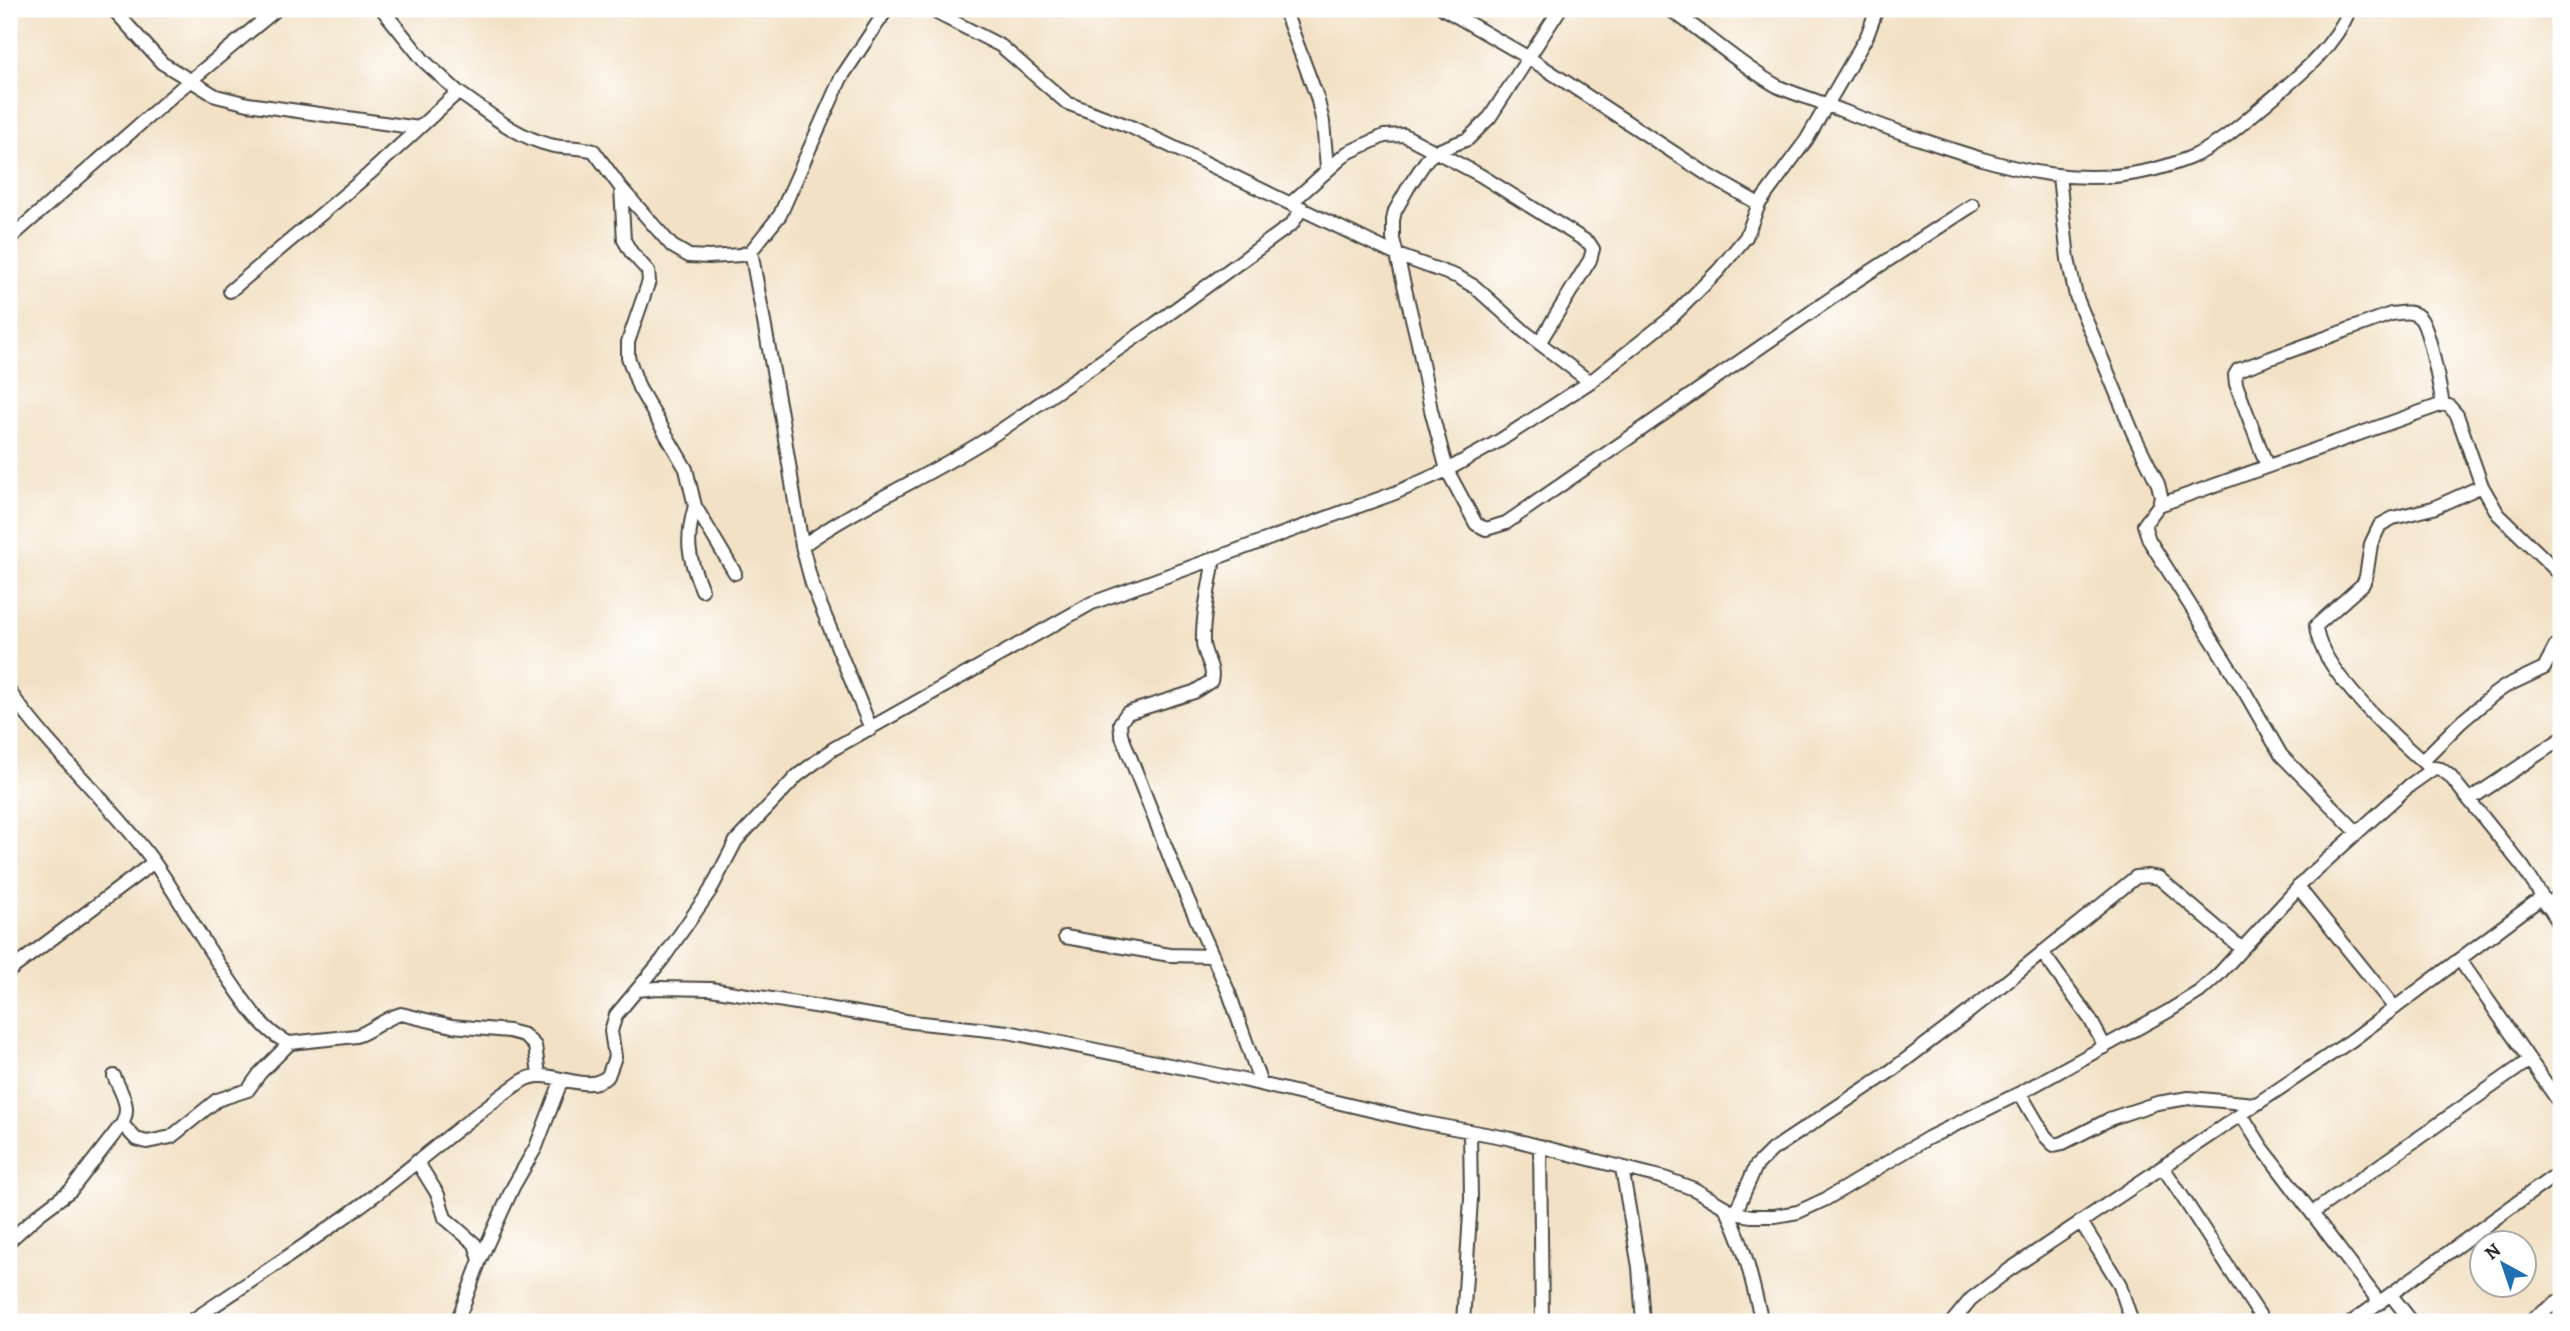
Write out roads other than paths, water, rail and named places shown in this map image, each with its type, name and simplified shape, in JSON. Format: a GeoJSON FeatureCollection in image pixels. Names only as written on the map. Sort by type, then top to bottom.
{"type":"FeatureCollection","features":[{"type":"Feature","properties":{"kind":"street"},"geometry":{"type":"LineString","coordinates":[[113,9],[163,63],[216,96],[248,104],[419,128]]}},
{"type":"Feature","properties":{"kind":"street"},"geometry":{"type":"LineString","coordinates":[[9,239],[190,81],[278,9]]}},
{"type":"Feature","properties":{"kind":"street"},"geometry":{"type":"LineString","coordinates":[[382,9],[424,61],[458,92],[522,134],[550,145],[594,151],[621,188],[673,246],[689,256],[709,257],[741,255],[751,251],[780,215],[841,78],[887,9]]}},
{"type":"Feature","properties":{"kind":"street"},"geometry":{"type":"LineString","coordinates":[[929,9],[1001,46],[1067,103],[1131,127],[1398,255],[1437,268],[1466,282],[1590,382]]}},
{"type":"Feature","properties":{"kind":"street"},"geometry":{"type":"LineString","coordinates":[[1284,9],[1311,75],[1323,122],[1328,168]]}},
{"type":"Feature","properties":{"kind":"street"},"geometry":{"type":"LineString","coordinates":[[1444,9],[1529,58],[1708,175],[1759,204]]}},
{"type":"Feature","properties":{"kind":"street"},"geometry":{"type":"LineString","coordinates":[[1560,9],[1490,117],[1468,139],[1437,151],[1420,170],[1395,211],[1393,239],[1447,470],[1476,524],[1486,529],[1506,523],[1845,289],[1973,205]]}},
{"type":"Feature","properties":{"kind":"street"},"geometry":{"type":"LineString","coordinates":[[1669,9],[1779,87],[1982,160],[2042,175],[2086,178],[2148,171],[2191,157],[2238,128],[2302,73],[2336,36],[2350,9]]}},
{"type":"Feature","properties":{"kind":"street"},"geometry":{"type":"LineString","coordinates":[[190,1322],[354,1211],[494,1100],[527,1078],[539,1074],[594,1082],[608,1076],[615,1057],[612,1023],[616,1015],[662,960],[710,891],[736,841],[797,776],[833,749],[1091,603],[1395,492],[1447,470],[1499,441],[1590,382],[1672,317],[1718,271],[1746,237],[1759,204],[1807,139],[1867,36],[1877,9]]}},
{"type":"Feature","properties":{"kind":"street"},"geometry":{"type":"LineString","coordinates":[[230,291],[369,174],[458,92]]}},
{"type":"Feature","properties":{"kind":"street"},"geometry":{"type":"LineString","coordinates":[[802,546],[851,514],[979,445],[1155,324],[1292,224],[1297,205],[1328,168],[1347,153],[1384,136],[1404,135],[1437,151],[1557,221],[1589,243],[1593,249],[1590,260],[1539,343]]}},
{"type":"Feature","properties":{"kind":"street"},"geometry":{"type":"LineString","coordinates":[[2059,176],[2068,259],[2076,296],[2158,484],[2161,496],[2159,505],[2144,525],[2153,548],[2229,666],[2281,755],[2357,832]]}},
{"type":"Feature","properties":{"kind":"street"},"geometry":{"type":"LineString","coordinates":[[621,188],[624,240],[631,253],[648,271],[649,281],[628,342],[628,357],[639,388],[686,469],[695,506],[735,573]]}},
{"type":"Feature","properties":{"kind":"street"},"geometry":{"type":"LineString","coordinates":[[751,251],[802,546],[826,622],[871,729]]}},
{"type":"Feature","properties":{"kind":"street"},"geometry":{"type":"LineString","coordinates":[[2267,467],[2236,384],[2235,375],[2238,370],[2391,314],[2406,312],[2417,315],[2422,320],[2432,350],[2443,404]]}},
{"type":"Feature","properties":{"kind":"street"},"geometry":{"type":"LineString","coordinates":[[2159,505],[2443,404],[2449,406],[2457,415],[2482,486],[2498,514],[2561,575]]}},
{"type":"Feature","properties":{"kind":"street"},"geometry":{"type":"LineString","coordinates":[[2482,486],[2433,508],[2393,518],[2380,525],[2371,544],[2363,584],[2316,626],[2328,656],[2343,682],[2373,716],[2426,765],[2441,769],[2469,800],[2523,867],[2561,926]]}},
{"type":"Feature","properties":{"kind":"street"},"geometry":{"type":"LineString","coordinates":[[695,506],[688,530],[688,551],[702,590]]}},
{"type":"Feature","properties":{"kind":"street"},"geometry":{"type":"LineString","coordinates":[[1214,558],[1203,643],[1213,671],[1211,681],[1194,692],[1127,713],[1120,723],[1121,734],[1171,861],[1229,993],[1261,1084]]}},
{"type":"Feature","properties":{"kind":"street"},"geometry":{"type":"LineString","coordinates":[[637,990],[711,989],[912,1022],[1008,1032],[1261,1084],[1420,1122],[1540,1146],[1694,1189],[1730,1210],[1752,1216],[1798,1212],[1848,1187],[1928,1138],[2105,1047],[2199,992],[2298,887],[2426,765],[2460,723],[2506,686],[2544,668],[2556,647]]}},
{"type":"Feature","properties":{"kind":"street"},"geometry":{"type":"LineString","coordinates":[[9,691],[30,721],[153,862],[254,1014],[283,1041],[289,1043],[356,1036],[401,1014],[453,1026],[524,1035],[535,1046],[539,1074]]}},
{"type":"Feature","properties":{"kind":"street"},"geometry":{"type":"LineString","coordinates":[[2469,800],[2561,739]]}},
{"type":"Feature","properties":{"kind":"street"},"geometry":{"type":"LineString","coordinates":[[9,971],[153,862]]}},
{"type":"Feature","properties":{"kind":"street"},"geometry":{"type":"LineString","coordinates":[[1762,1322],[1745,1253],[1730,1210],[1756,1166],[1772,1150],[1888,1073],[1970,1011],[2136,877],[2159,878],[2174,888],[2241,948]]}},
{"type":"Feature","properties":{"kind":"street"},"geometry":{"type":"LineString","coordinates":[[2298,887],[2395,1008]]}},
{"type":"Feature","properties":{"kind":"street"},"geometry":{"type":"LineString","coordinates":[[1952,1322],[1971,1299],[2009,1270],[2352,1040],[2460,960],[2544,902],[2561,894]]}},
{"type":"Feature","properties":{"kind":"street"},"geometry":{"type":"LineString","coordinates":[[1065,937],[1170,955],[1213,956]]}},
{"type":"Feature","properties":{"kind":"street"},"geometry":{"type":"LineString","coordinates":[[2042,952],[2090,1019],[2105,1047]]}},
{"type":"Feature","properties":{"kind":"street"},"geometry":{"type":"LineString","coordinates":[[2460,960],[2561,1105]]}},
{"type":"Feature","properties":{"kind":"street"},"geometry":{"type":"LineString","coordinates":[[122,1124],[136,1139],[147,1142],[170,1137],[217,1100],[248,1090],[260,1073],[289,1043]]}},
{"type":"Feature","properties":{"kind":"street"},"geometry":{"type":"LineString","coordinates":[[2312,1213],[2528,1061]]}},
{"type":"Feature","properties":{"kind":"street"},"geometry":{"type":"LineString","coordinates":[[9,1241],[38,1214],[71,1190],[122,1124],[127,1115],[127,1107],[114,1076]]}},
{"type":"Feature","properties":{"kind":"street"},"geometry":{"type":"LineString","coordinates":[[457,1322],[480,1260],[513,1187],[536,1147],[562,1079]]}},
{"type":"Feature","properties":{"kind":"street"},"geometry":{"type":"LineString","coordinates":[[2020,1093],[2045,1136],[2054,1145],[2112,1118],[2158,1103],[2189,1098],[2255,1104]]}},
{"type":"Feature","properties":{"kind":"street"},"geometry":{"type":"LineString","coordinates":[[2241,1114],[2261,1146],[2380,1303]]}},
{"type":"Feature","properties":{"kind":"street"},"geometry":{"type":"LineString","coordinates":[[1463,1322],[1471,1199],[1470,1131]]}},
{"type":"Feature","properties":{"kind":"street"},"geometry":{"type":"LineString","coordinates":[[1540,1146],[1542,1322]]}},
{"type":"Feature","properties":{"kind":"street"},"geometry":{"type":"LineString","coordinates":[[417,1161],[438,1195],[445,1218],[475,1244],[480,1260]]}},
{"type":"Feature","properties":{"kind":"street"},"geometry":{"type":"LineString","coordinates":[[2163,1167],[2264,1322]]}},
{"type":"Feature","properties":{"kind":"street"},"geometry":{"type":"LineString","coordinates":[[1622,1168],[1639,1267],[1643,1322]]}},
{"type":"Feature","properties":{"kind":"street"},"geometry":{"type":"LineString","coordinates":[[2352,1322],[2561,1171]]}},
{"type":"Feature","properties":{"kind":"street"},"geometry":{"type":"LineString","coordinates":[[2081,1222],[2119,1283],[2132,1322]]}},
{"type":"Feature","properties":{"kind":"street"},"geometry":{"type":"LineString","coordinates":[[2391,1295],[2412,1322]]}},
{"type":"Feature","properties":{"kind":"street"},"geometry":{"type":"LineString","coordinates":[[2528,1322],[2561,1300]]}}]}
